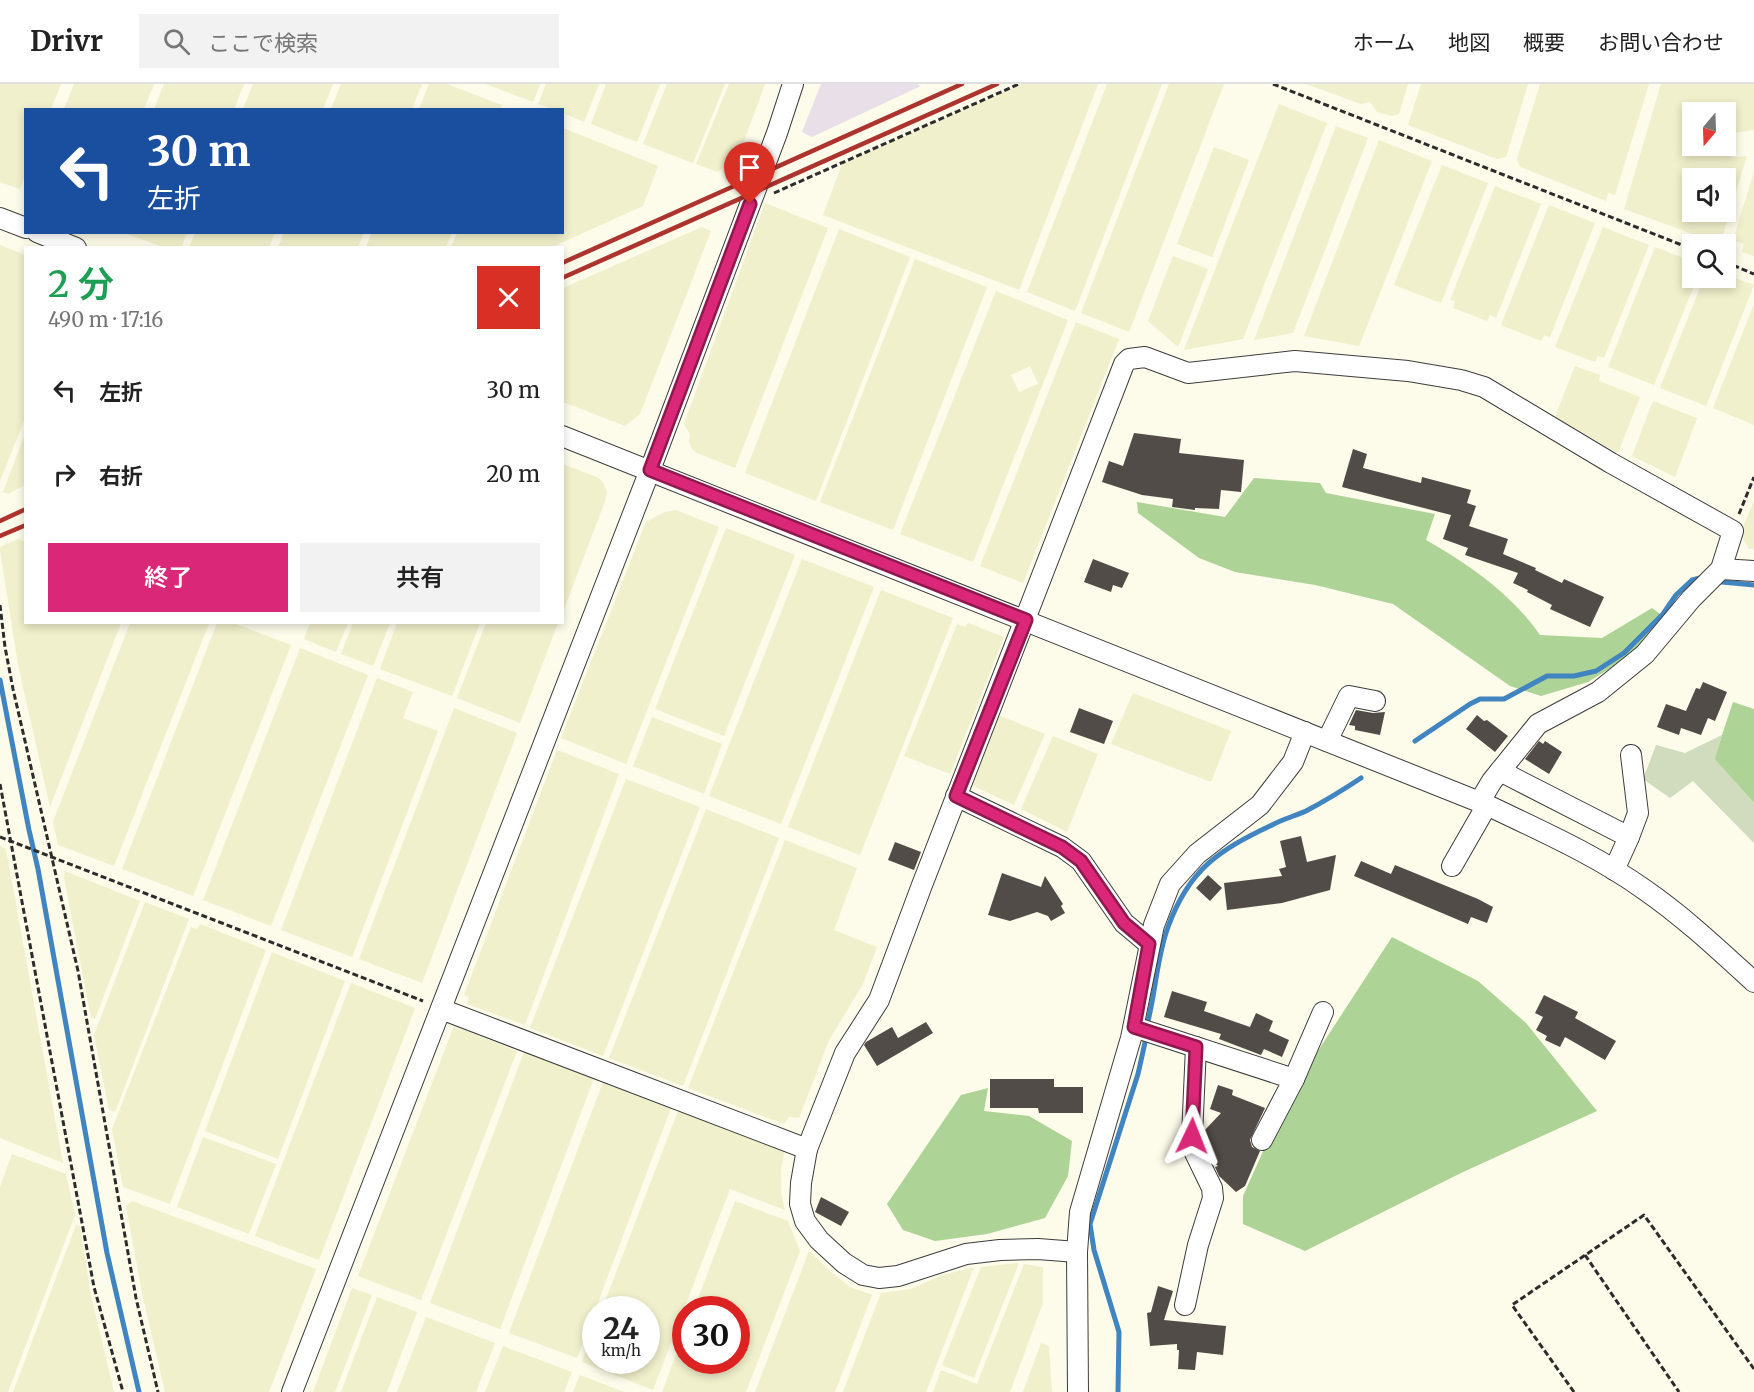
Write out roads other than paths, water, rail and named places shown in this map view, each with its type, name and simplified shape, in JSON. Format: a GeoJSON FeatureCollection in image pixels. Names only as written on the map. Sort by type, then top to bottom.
{"type":"FeatureCollection","features":[{"type":"Feature","properties":{"kind":"street"},"geometry":{"type":"LineString","coordinates":[[292,1392],[650,470],[777,133],[793,84]]}},
{"type":"Feature","properties":{"kind":"street"},"geometry":{"type":"LineString","coordinates":[[0,218],[24,227]]}},
{"type":"Feature","properties":{"kind":"street"},"geometry":{"type":"LineString","coordinates":[[42,234],[71,246]]}},
{"type":"Feature","properties":{"kind":"street"},"geometry":{"type":"LineString","coordinates":[[1077,1252],[1038,1249],[1000,1250],[966,1254],[898,1276],[879,1278],[863,1275],[835,1256],[805,1221],[800,1204],[801,1183],[807,1149],[845,1053],[879,1000],[1124,363],[1137,357],[1145,357],[1188,373],[1295,361],[1408,371],[1461,380],[1484,387],[1611,463],[1732,531],[1720,569],[1691,599],[1645,654],[1598,692],[1538,724],[1500,771],[1452,866]]}},
{"type":"Feature","properties":{"kind":"street"},"geometry":{"type":"LineString","coordinates":[[564,437],[1484,803],[1582,850],[1645,889],[1704,935],[1754,982]]}},
{"type":"Feature","properties":{"kind":"street"},"geometry":{"type":"LineString","coordinates":[[1720,569],[1754,572]]}},
{"type":"Feature","properties":{"kind":"street"},"geometry":{"type":"LineString","coordinates":[[1327,741],[1349,696],[1375,701]]}},
{"type":"Feature","properties":{"kind":"street"},"geometry":{"type":"LineString","coordinates":[[1078,1392],[1077,1252],[1080,1212],[1134,1027],[1154,925],[1170,884],[1197,854],[1260,805],[1293,762],[1305,732]]}},
{"type":"Feature","properties":{"kind":"street"},"geometry":{"type":"LineString","coordinates":[[1614,870],[1638,813],[1631,755]]}},
{"type":"Feature","properties":{"kind":"street"},"geometry":{"type":"LineString","coordinates":[[1500,771],[1629,837]]}},
{"type":"Feature","properties":{"kind":"street"},"geometry":{"type":"LineString","coordinates":[[956,796],[1062,847],[1081,861],[1124,923],[1149,944]]}},
{"type":"Feature","properties":{"kind":"street"},"geometry":{"type":"LineString","coordinates":[[441,1009],[807,1149]]}},
{"type":"Feature","properties":{"kind":"street"},"geometry":{"type":"LineString","coordinates":[[1262,1140],[1294,1078],[1323,1012]]}},
{"type":"Feature","properties":{"kind":"street"},"geometry":{"type":"LineString","coordinates":[[1134,1027],[1294,1078]]}},
{"type":"Feature","properties":{"kind":"street"},"geometry":{"type":"LineString","coordinates":[[1185,1305],[1198,1245],[1213,1198],[1212,1188],[1195,1153],[1192,1136],[1196,1047]]}},
{"type":"Feature","properties":{"kind":"waterway"},"geometry":{"type":"LineString","coordinates":[[1415,741],[1480,699],[1504,699],[1547,676],[1574,676],[1596,671],[1624,653],[1663,614],[1676,595],[1692,580],[1704,577]]}},
{"type":"Feature","properties":{"kind":"waterway"},"geometry":{"type":"LineString","coordinates":[[1722,582],[1754,585]]}},
{"type":"Feature","properties":{"kind":"waterway"},"geometry":{"type":"LineString","coordinates":[[0,680],[38,869],[107,1253],[139,1392]]}},
{"type":"Feature","properties":{"kind":"waterway"},"geometry":{"type":"LineString","coordinates":[[1148,1021],[1161,950],[1168,927],[1176,907],[1196,876],[1221,853],[1236,843],[1306,811],[1361,778]]}},
{"type":"Feature","properties":{"kind":"waterway"},"geometry":{"type":"LineString","coordinates":[[1118,1392],[1119,1332],[1094,1250],[1090,1224],[1138,1074],[1146,1038]]}},
{"type":"Feature","properties":{"kind":"railway"},"geometry":{"type":"LineString","coordinates":[[564,262],[962,84]]}},
{"type":"Feature","properties":{"kind":"railway"},"geometry":{"type":"LineString","coordinates":[[564,277],[997,84]]}},
{"type":"Feature","properties":{"kind":"railway"},"geometry":{"type":"LineString","coordinates":[[0,521],[24,510]]}},
{"type":"Feature","properties":{"kind":"railway"},"geometry":{"type":"LineString","coordinates":[[0,536],[24,526]]}}]}
